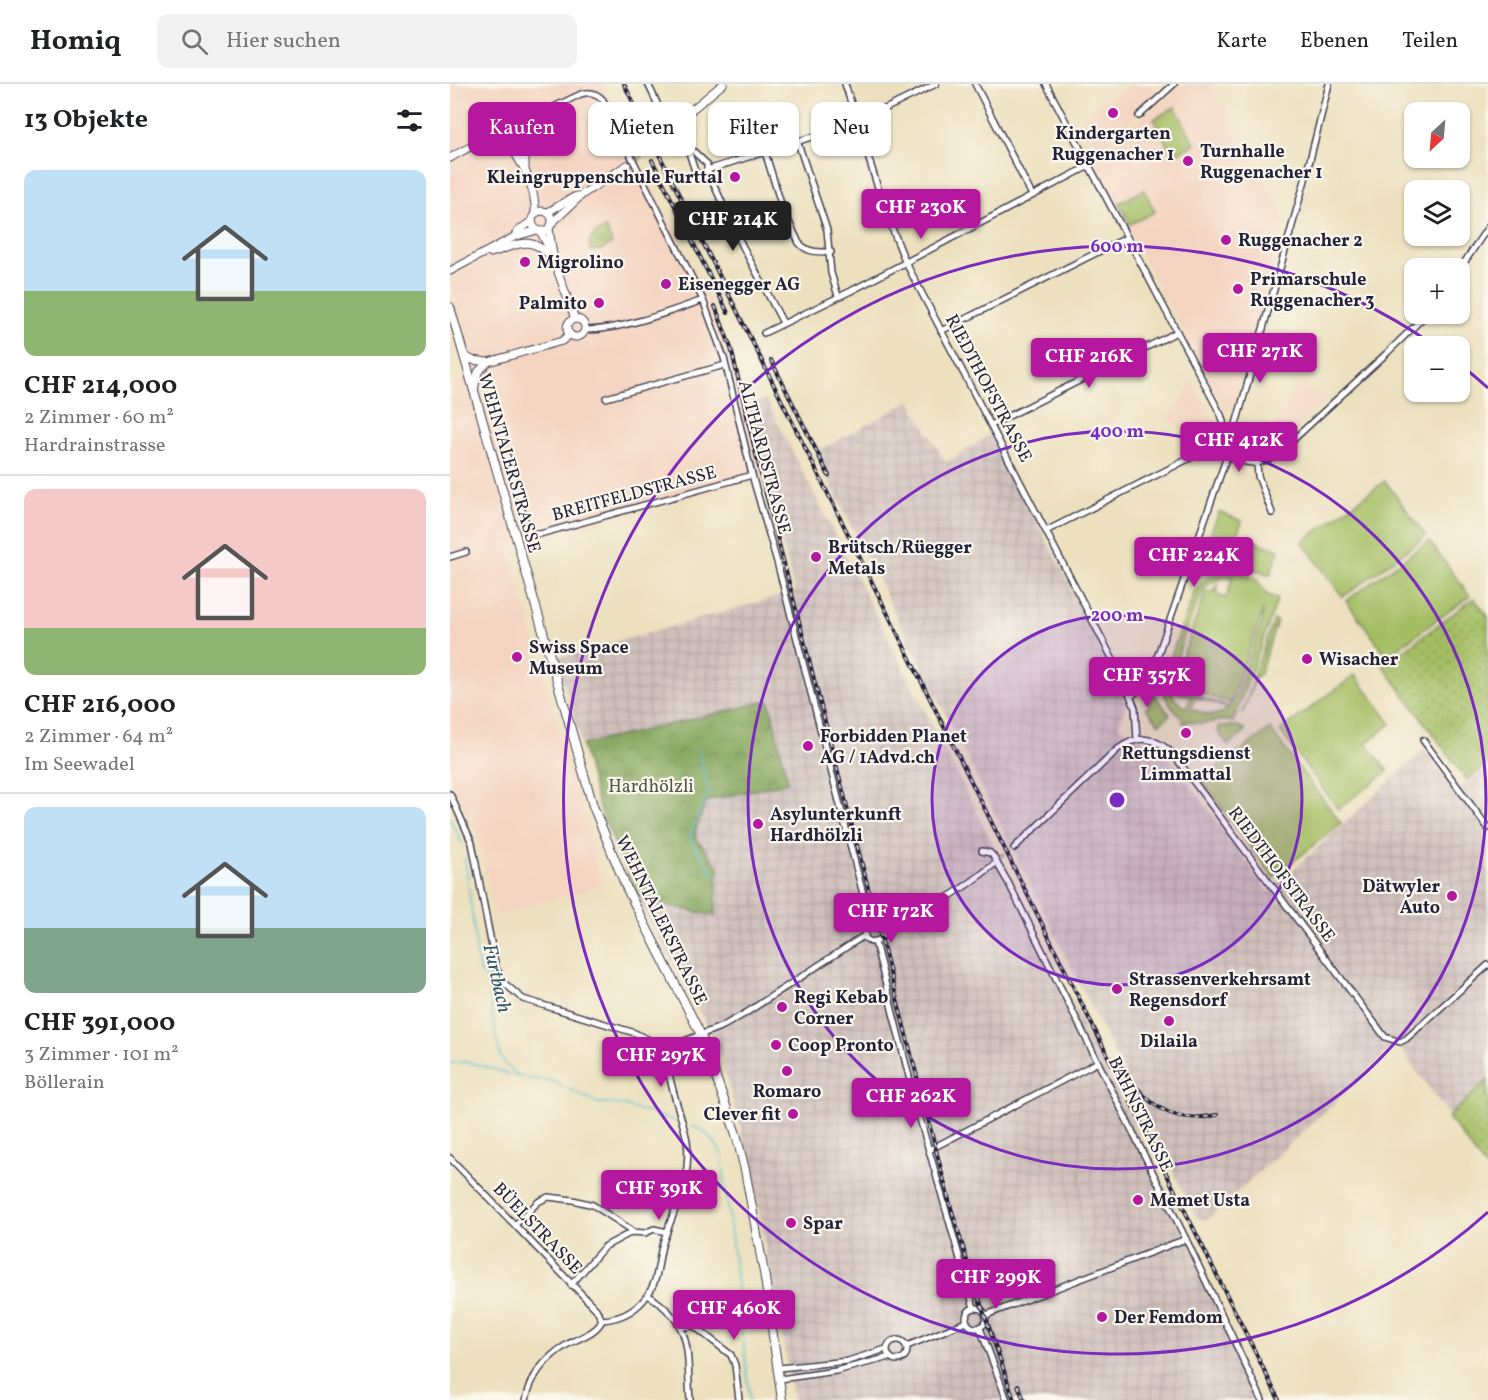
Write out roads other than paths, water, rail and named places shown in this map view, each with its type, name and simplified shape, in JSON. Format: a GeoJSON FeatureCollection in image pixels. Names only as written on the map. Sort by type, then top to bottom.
{"type":"FeatureCollection","features":[{"type":"Feature","properties":{"kind":"main road"},"geometry":{"type":"LineString","coordinates":[[696,106],[723,84]]}},
{"type":"Feature","properties":{"kind":"main road"},"geometry":{"type":"LineString","coordinates":[[450,158],[468,149]]}},
{"type":"Feature","properties":{"kind":"main road"},"geometry":{"type":"LineString","coordinates":[[514,237],[519,230],[532,222],[535,213],[523,156]]}},
{"type":"Feature","properties":{"kind":"main road"},"geometry":{"type":"LineString","coordinates":[[450,271],[514,237],[551,226],[583,194],[627,165]]}},
{"type":"Feature","properties":{"kind":"main road"},"geometry":{"type":"LineString","coordinates":[[532,191],[552,217],[553,258]]}},
{"type":"Feature","properties":{"kind":"main road"},"geometry":{"type":"LineString","coordinates":[[535,213],[546,211],[583,194]]}},
{"type":"Feature","properties":{"kind":"main road"},"geometry":{"type":"LineString","coordinates":[[532,222],[553,258],[575,319]]}},
{"type":"Feature","properties":{"kind":"main road"},"geometry":{"type":"LineString","coordinates":[[482,253],[493,252],[516,243],[529,242],[545,250],[553,258]]}},
{"type":"Feature","properties":{"kind":"main road","name":"WEHNTALERSTRASSE"},"geometry":{"type":"LineString","coordinates":[[450,307],[593,806],[627,889],[701,1035],[736,1134],[746,1170],[783,1400]]}},
{"type":"Feature","properties":{"kind":"main road"},"geometry":{"type":"LineString","coordinates":[[575,319],[583,322],[585,330],[580,336],[575,337],[570,334],[567,326],[575,319]]}},
{"type":"Feature","properties":{"kind":"main road"},"geometry":{"type":"LineString","coordinates":[[464,355],[472,360],[488,362],[562,341],[570,334]]}},
{"type":"Feature","properties":{"kind":"main road"},"geometry":{"type":"LineString","coordinates":[[474,390],[478,372],[488,362]]}},
{"type":"Feature","properties":{"kind":"street"},"geometry":{"type":"LineString","coordinates":[[648,84],[657,102]]}},
{"type":"Feature","properties":{"kind":"street","name":"RIEDTHOFSTRASSE"},"geometry":{"type":"LineString","coordinates":[[845,84],[850,102]]}},
{"type":"Feature","properties":{"kind":"street"},"geometry":{"type":"LineString","coordinates":[[891,106],[936,84]]}},
{"type":"Feature","properties":{"kind":"street"},"geometry":{"type":"LineString","coordinates":[[975,84],[1032,195]]}},
{"type":"Feature","properties":{"kind":"street"},"geometry":{"type":"LineString","coordinates":[[1046,84],[1221,415],[1225,430],[1221,440],[1210,448],[1046,531]]}},
{"type":"Feature","properties":{"kind":"street"},"geometry":{"type":"LineString","coordinates":[[1139,116],[1174,84]]}},
{"type":"Feature","properties":{"kind":"street"},"geometry":{"type":"LineString","coordinates":[[1131,696],[1145,686],[1156,660],[1227,456],[1305,180],[1329,84]]}},
{"type":"Feature","properties":{"kind":"street","name":"ALTHARDSTRASSE"},"geometry":{"type":"LineString","coordinates":[[565,102],[581,94],[592,93],[603,100],[703,300],[725,365],[870,921]]}},
{"type":"Feature","properties":{"kind":"street"},"geometry":{"type":"LineString","coordinates":[[799,145],[827,230],[831,252],[831,273],[838,296]]}},
{"type":"Feature","properties":{"kind":"street"},"geometry":{"type":"LineString","coordinates":[[696,154],[707,164],[707,170],[742,245],[783,324]]}},
{"type":"Feature","properties":{"kind":"street"},"geometry":{"type":"LineString","coordinates":[[690,156],[698,174],[752,156]]}},
{"type":"Feature","properties":{"kind":"street"},"geometry":{"type":"LineString","coordinates":[[766,156],[782,207],[799,243],[812,251],[831,252]]}},
{"type":"Feature","properties":{"kind":"street","name":"RIEDTHOFSTRASSE"},"geometry":{"type":"LineString","coordinates":[[867,156],[905,261],[924,293],[941,331],[1131,696],[1135,708],[1137,739],[1154,740],[1173,754],[1379,1032],[1385,1037],[1400,1042],[1406,1039],[1488,965]]}},
{"type":"Feature","properties":{"kind":"street"},"geometry":{"type":"LineString","coordinates":[[764,333],[1089,166]]}},
{"type":"Feature","properties":{"kind":"street"},"geometry":{"type":"LineString","coordinates":[[1467,258],[1488,227]]}},
{"type":"Feature","properties":{"kind":"street"},"geometry":{"type":"LineString","coordinates":[[941,331],[1126,238]]}},
{"type":"Feature","properties":{"kind":"street"},"geometry":{"type":"LineString","coordinates":[[585,330],[619,326],[703,300]]}},
{"type":"Feature","properties":{"kind":"street"},"geometry":{"type":"LineString","coordinates":[[1227,456],[1257,464],[1269,460],[1306,429],[1416,324]]}},
{"type":"Feature","properties":{"kind":"street"},"geometry":{"type":"LineString","coordinates":[[991,425],[1177,332]]}},
{"type":"Feature","properties":{"kind":"street"},"geometry":{"type":"LineString","coordinates":[[606,398],[725,365]]}},
{"type":"Feature","properties":{"kind":"street","name":"BREITFELDSTRASSE"},"geometry":{"type":"LineString","coordinates":[[507,456],[527,528],[533,533],[540,534],[752,475]]}},
{"type":"Feature","properties":{"kind":"street"},"geometry":{"type":"LineString","coordinates":[[1257,464],[1258,476],[1272,513]]}},
{"type":"Feature","properties":{"kind":"street"},"geometry":{"type":"LineString","coordinates":[[450,557],[466,552]]}},
{"type":"Feature","properties":{"kind":"street"},"geometry":{"type":"LineString","coordinates":[[1014,848],[1118,749],[1137,739]]}},
{"type":"Feature","properties":{"kind":"street"},"geometry":{"type":"LineString","coordinates":[[1423,740],[1488,828]]}},
{"type":"Feature","properties":{"kind":"street"},"geometry":{"type":"LineString","coordinates":[[450,794],[472,843],[496,968],[504,983],[524,999],[635,1033],[669,1050]]}},
{"type":"Feature","properties":{"kind":"street","name":"BAHNSTRASSE"},"geometry":{"type":"LineString","coordinates":[[982,851],[990,853],[998,861],[1186,1239],[1262,1400]]}},
{"type":"Feature","properties":{"kind":"street"},"geometry":{"type":"LineString","coordinates":[[886,924],[946,897],[993,865]]}},
{"type":"Feature","properties":{"kind":"street"},"geometry":{"type":"LineString","coordinates":[[526,1400],[531,1382],[540,1368],[558,1351],[598,1328],[602,1320],[628,1314],[648,1295],[655,1280],[667,1232],[682,1195],[688,1160],[686,1133],[667,1058],[669,1050],[674,1045],[701,1035],[746,1013],[865,935],[870,921],[878,918],[886,924]]}},
{"type":"Feature","properties":{"kind":"street"},"geometry":{"type":"LineString","coordinates":[[876,942],[884,934],[886,924]]}},
{"type":"Feature","properties":{"kind":"street"},"geometry":{"type":"LineString","coordinates":[[865,935],[868,941],[876,942]]}},
{"type":"Feature","properties":{"kind":"street"},"geometry":{"type":"LineString","coordinates":[[876,942],[929,1150],[974,1308]]}},
{"type":"Feature","properties":{"kind":"street"},"geometry":{"type":"LineString","coordinates":[[929,1150],[1098,1062]]}},
{"type":"Feature","properties":{"kind":"street","name":"BÜELSTRASSE"},"geometry":{"type":"LineString","coordinates":[[450,1158],[596,1309],[602,1320]]}},
{"type":"Feature","properties":{"kind":"street"},"geometry":{"type":"LineString","coordinates":[[515,1225],[538,1202],[548,1197],[593,1205],[632,1232]]}},
{"type":"Feature","properties":{"kind":"street"},"geometry":{"type":"LineString","coordinates":[[572,1285],[604,1246],[632,1232],[645,1233],[654,1229],[667,1232]]}},
{"type":"Feature","properties":{"kind":"street"},"geometry":{"type":"LineString","coordinates":[[986,1315],[1186,1239]]}},
{"type":"Feature","properties":{"kind":"street"},"geometry":{"type":"LineString","coordinates":[[648,1295],[673,1314],[681,1327],[687,1347],[690,1400]]}},
{"type":"Feature","properties":{"kind":"street"},"geometry":{"type":"LineString","coordinates":[[966,1322],[967,1313],[974,1308],[980,1309],[986,1315]]}},
{"type":"Feature","properties":{"kind":"street"},"geometry":{"type":"LineString","coordinates":[[980,1328],[985,1322],[986,1315]]}},
{"type":"Feature","properties":{"kind":"street"},"geometry":{"type":"LineString","coordinates":[[966,1322],[973,1328],[980,1328]]}},
{"type":"Feature","properties":{"kind":"street"},"geometry":{"type":"LineString","coordinates":[[907,1346],[966,1322]]}},
{"type":"Feature","properties":{"kind":"street"},"geometry":{"type":"LineString","coordinates":[[681,1327],[694,1326],[729,1352],[735,1365],[739,1400]]}},
{"type":"Feature","properties":{"kind":"street"},"geometry":{"type":"LineString","coordinates":[[980,1328],[1007,1400]]}},
{"type":"Feature","properties":{"kind":"street"},"geometry":{"type":"LineString","coordinates":[[779,1368],[848,1361],[886,1349],[888,1344],[895,1340],[902,1341],[907,1346]]}},
{"type":"Feature","properties":{"kind":"street"},"geometry":{"type":"LineString","coordinates":[[886,1349],[890,1357],[895,1360],[901,1359],[906,1354],[907,1346]]}},
{"type":"Feature","properties":{"kind":"street"},"geometry":{"type":"LineString","coordinates":[[780,1378],[836,1371],[890,1357]]}},
{"type":"Feature","properties":{"kind":"waterway"},"geometry":{"type":"LineString","coordinates":[[697,746],[709,791],[690,835],[691,841],[715,876]]}},
{"type":"Feature","properties":{"kind":"waterway","name":"Furtbach"},"geometry":{"type":"LineString","coordinates":[[450,819],[462,844]]}},
{"type":"Feature","properties":{"kind":"waterway","name":"Furtbach"},"geometry":{"type":"LineString","coordinates":[[465,858],[479,970],[487,980],[489,987],[500,1055],[506,1065],[516,1074],[530,1079],[550,1080],[598,1103],[622,1105],[676,1121]]}},
{"type":"Feature","properties":{"kind":"waterway"},"geometry":{"type":"LineString","coordinates":[[450,1063],[468,1062],[519,1077]]}},
{"type":"Feature","properties":{"kind":"waterway","name":"Furtbach"},"geometry":{"type":"LineString","coordinates":[[692,1126],[710,1137],[722,1155],[750,1400]]}},
{"type":"Feature","properties":{"kind":"tunnel"},"geometry":{"type":"LineString","coordinates":[[627,165],[637,156]]}},
{"type":"Feature","properties":{"kind":"tunnel"},"geometry":{"type":"LineString","coordinates":[[994,864],[1014,848]]}},
{"type":"Feature","properties":{"kind":"railway"},"geometry":{"type":"LineString","coordinates":[[624,84],[1279,1400]]}},
{"type":"Feature","properties":{"kind":"railway"},"geometry":{"type":"LineString","coordinates":[[652,160],[728,313]]}},
{"type":"Feature","properties":{"kind":"railway"},"geometry":{"type":"LineString","coordinates":[[715,306],[731,348],[757,459],[950,1204],[974,1284],[1014,1400]]}},
{"type":"Feature","properties":{"kind":"railway"},"geometry":{"type":"LineString","coordinates":[[771,360],[829,476]]}},
{"type":"Feature","properties":{"kind":"railway"},"geometry":{"type":"LineString","coordinates":[[1118,1063],[1138,1089],[1159,1107],[1184,1117],[1217,1115]]}},
{"type":"Feature","properties":{"kind":"railway"},"geometry":{"type":"LineString","coordinates":[[1018,1385],[1024,1400]]}},
{"type":"Feature","properties":{"kind":"place","name":"Kindergarten Ruggenacher 1"},"geometry":{"type":"Point","coordinates":[1113,113]}},
{"type":"Feature","properties":{"kind":"place","name":"Turnhalle Ruggenacher 1"},"geometry":{"type":"Point","coordinates":[1188,161]}},
{"type":"Feature","properties":{"kind":"place","name":"Kleingruppenschule Furttal"},"geometry":{"type":"Point","coordinates":[735,177]}},
{"type":"Feature","properties":{"kind":"place","name":"Ruggenacher 2"},"geometry":{"type":"Point","coordinates":[1226,240]}},
{"type":"Feature","properties":{"kind":"place","name":"Migrolino"},"geometry":{"type":"Point","coordinates":[525,262]}},
{"type":"Feature","properties":{"kind":"place","name":"Eisenegger AG"},"geometry":{"type":"Point","coordinates":[666,284]}},
{"type":"Feature","properties":{"kind":"place","name":"Primarschule Ruggenacher 3"},"geometry":{"type":"Point","coordinates":[1238,289]}},
{"type":"Feature","properties":{"kind":"place","name":"Palmito"},"geometry":{"type":"Point","coordinates":[599,303]}},
{"type":"Feature","properties":{"kind":"place","name":"Brütsch/Rüegger Metals"},"geometry":{"type":"Point","coordinates":[816,557]}},
{"type":"Feature","properties":{"kind":"place","name":"Swiss Space Museum"},"geometry":{"type":"Point","coordinates":[517,657]}},
{"type":"Feature","properties":{"kind":"place","name":"Wisacher"},"geometry":{"type":"Point","coordinates":[1307,659]}},
{"type":"Feature","properties":{"kind":"place","name":"Rettungsdienst Limmattal"},"geometry":{"type":"Point","coordinates":[1186,733]}},
{"type":"Feature","properties":{"kind":"place","name":"Forbidden Planet AG / 1Advd.ch"},"geometry":{"type":"Point","coordinates":[808,746]}},
{"type":"Feature","properties":{"kind":"place","name":"Asylunterkunft Hardhölzli"},"geometry":{"type":"Point","coordinates":[758,824]}},
{"type":"Feature","properties":{"kind":"place","name":"Dätwyler Auto"},"geometry":{"type":"Point","coordinates":[1452,896]}},
{"type":"Feature","properties":{"kind":"place","name":"Strassenverkehrsamt Regensdorf"},"geometry":{"type":"Point","coordinates":[1117,989]}},
{"type":"Feature","properties":{"kind":"place","name":"Regi Kebab Corner"},"geometry":{"type":"Point","coordinates":[782,1007]}},
{"type":"Feature","properties":{"kind":"place","name":"Dilaila"},"geometry":{"type":"Point","coordinates":[1169,1021]}},
{"type":"Feature","properties":{"kind":"place","name":"Coop Pronto"},"geometry":{"type":"Point","coordinates":[776,1045]}},
{"type":"Feature","properties":{"kind":"place","name":"Romaro"},"geometry":{"type":"Point","coordinates":[787,1071]}},
{"type":"Feature","properties":{"kind":"place","name":"Clever fit"},"geometry":{"type":"Point","coordinates":[793,1114]}},
{"type":"Feature","properties":{"kind":"place","name":"Memet Usta"},"geometry":{"type":"Point","coordinates":[1138,1200]}},
{"type":"Feature","properties":{"kind":"place","name":"Spar"},"geometry":{"type":"Point","coordinates":[791,1223]}},
{"type":"Feature","properties":{"kind":"place","name":"Der Femdom"},"geometry":{"type":"Point","coordinates":[1102,1317]}},
{"type":"Feature","properties":{"kind":"park label","name":"Hardhölzli"},"geometry":{"type":"Point","coordinates":[651,786]}}]}
